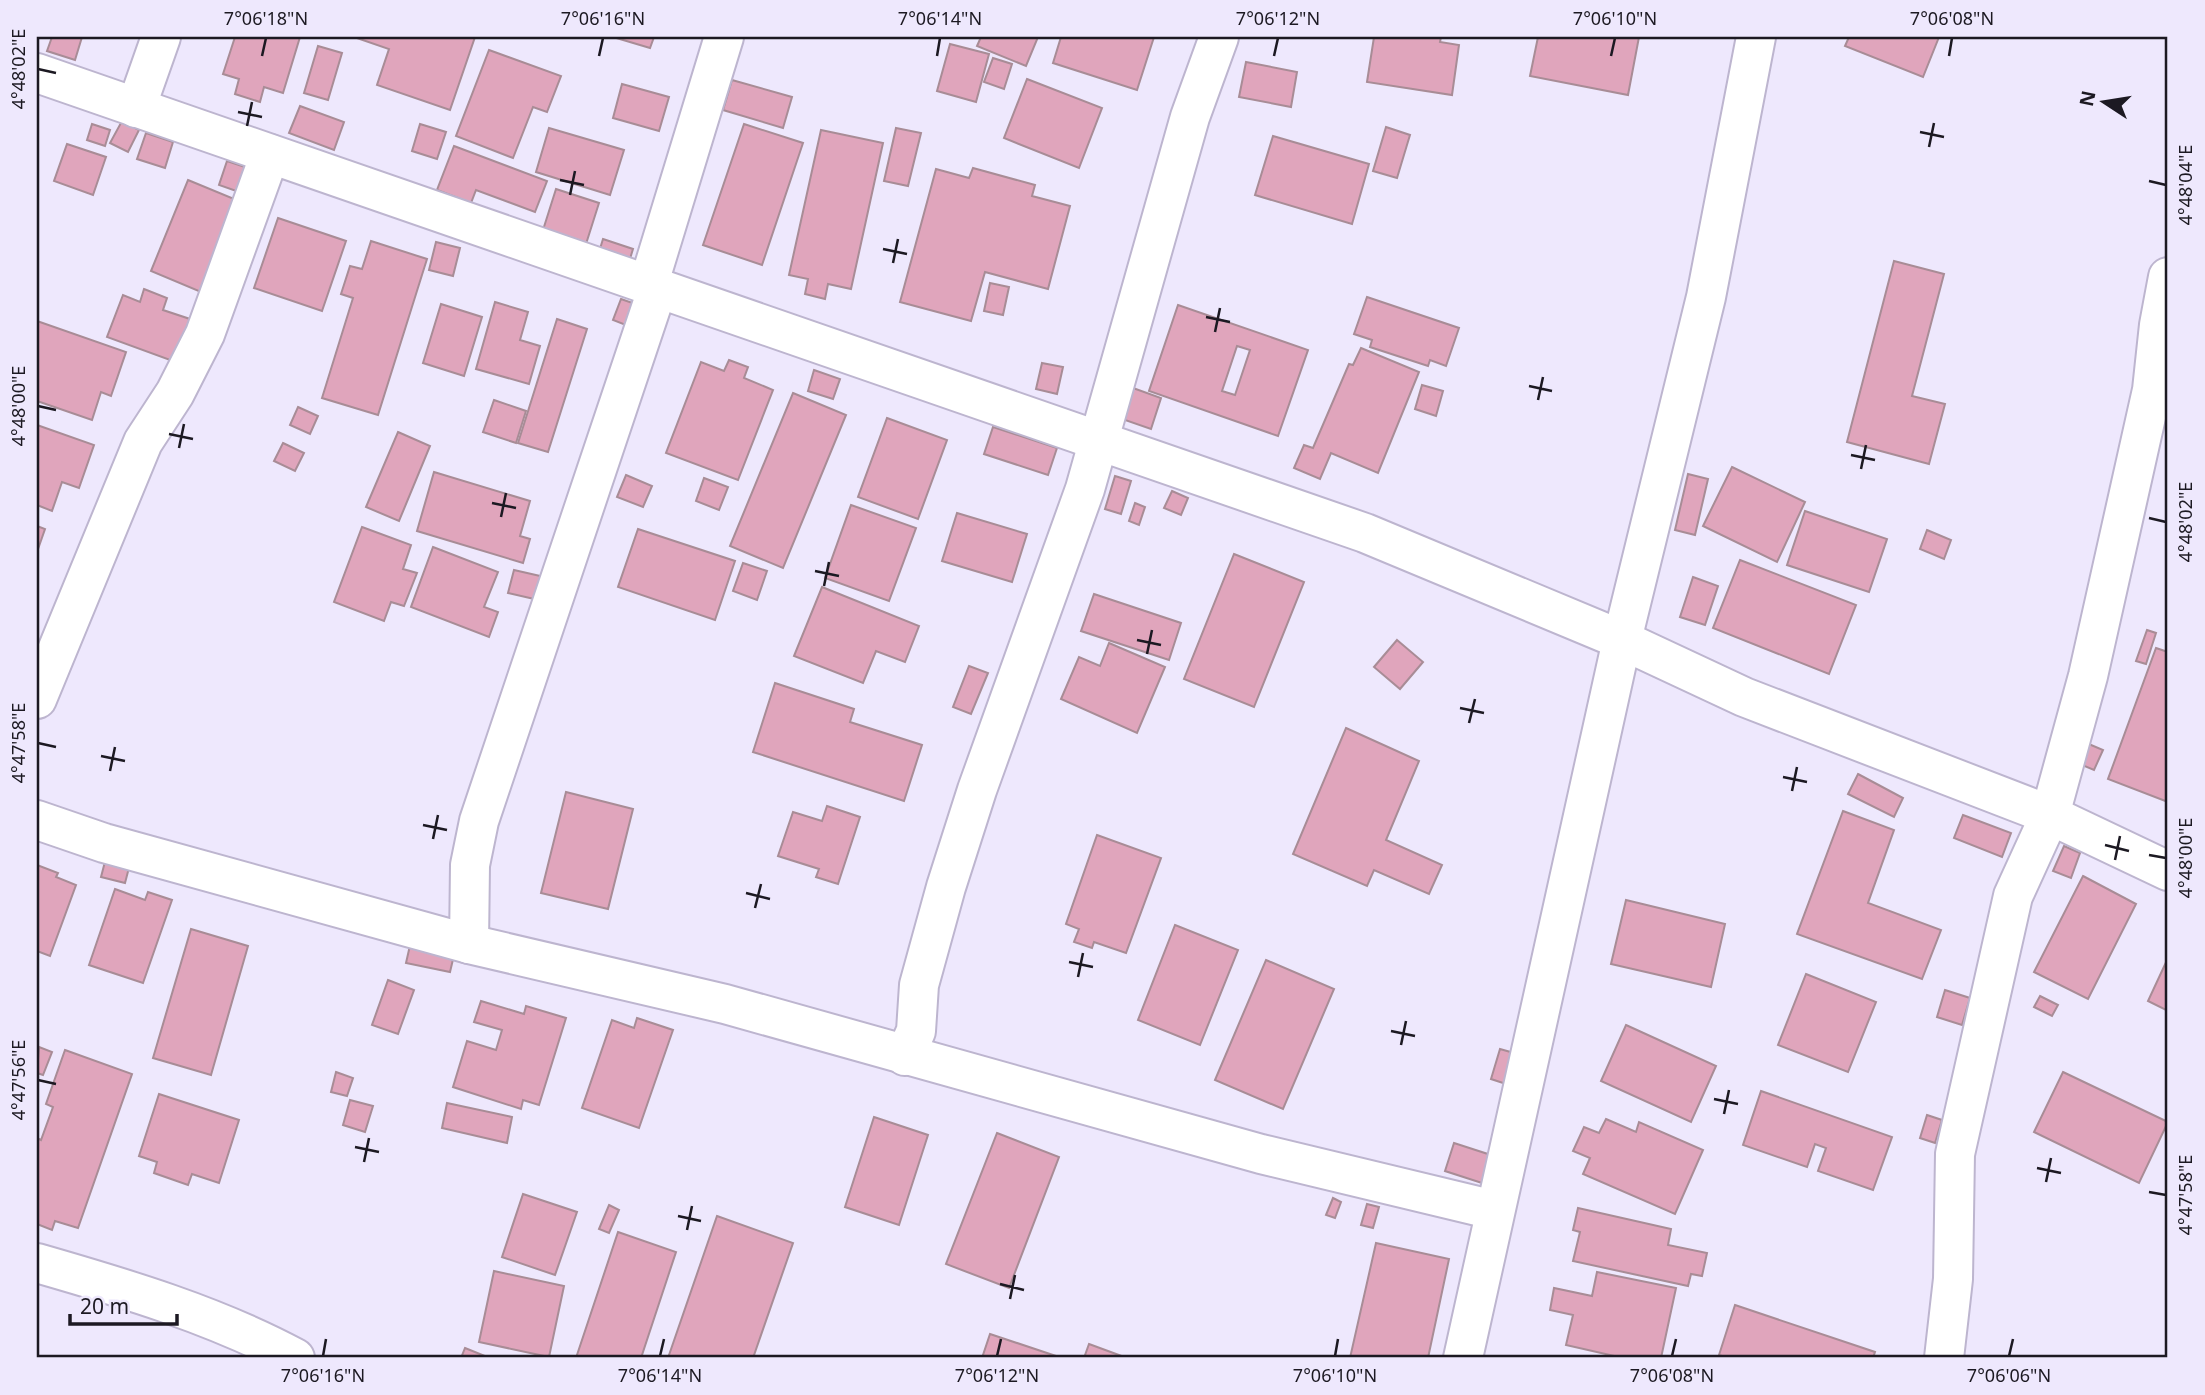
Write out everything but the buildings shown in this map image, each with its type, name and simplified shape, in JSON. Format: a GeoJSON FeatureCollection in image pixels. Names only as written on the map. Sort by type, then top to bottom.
{"type":"FeatureCollection","features":[{"type":"Feature","properties":{"kind":"street"},"geometry":{"type":"LineString","coordinates":[[136,108],[161,37]]}},
{"type":"Feature","properties":{"kind":"street"},"geometry":{"type":"LineString","coordinates":[[469,944],[470,865],[479,821],[653,287],[724,37]]}},
{"type":"Feature","properties":{"kind":"street"},"geometry":{"type":"LineString","coordinates":[[905,1056],[916,1031],[919,985],[946,887],[977,790],[1086,489],[1097,440],[1190,117],[1219,37]]}},
{"type":"Feature","properties":{"kind":"street"},"geometry":{"type":"LineString","coordinates":[[1464,1358],[1494,1210],[1622,640],[1706,297],[1756,37]]}},
{"type":"Feature","properties":{"kind":"street"},"geometry":{"type":"LineString","coordinates":[[37,73],[1365,533],[1622,640],[1744,697],[2050,815],[2168,871]]}},
{"type":"Feature","properties":{"kind":"street"},"geometry":{"type":"LineString","coordinates":[[37,699],[143,442],[175,393],[205,334],[270,154]]}},
{"type":"Feature","properties":{"kind":"street"},"geometry":{"type":"LineString","coordinates":[[1944,1358],[1953,1279],[1955,1154],[2013,896],[2050,815],[2088,676],[2152,390],[2159,325],[2168,277]]}},
{"type":"Feature","properties":{"kind":"street"},"geometry":{"type":"LineString","coordinates":[[37,820],[104,843],[469,944],[725,1004],[1261,1154],[1494,1210]]}},
{"type":"Feature","properties":{"kind":"street"},"geometry":{"type":"LineString","coordinates":[[37,1263],[193,1313],[254,1336],[295,1358]]}}]}
